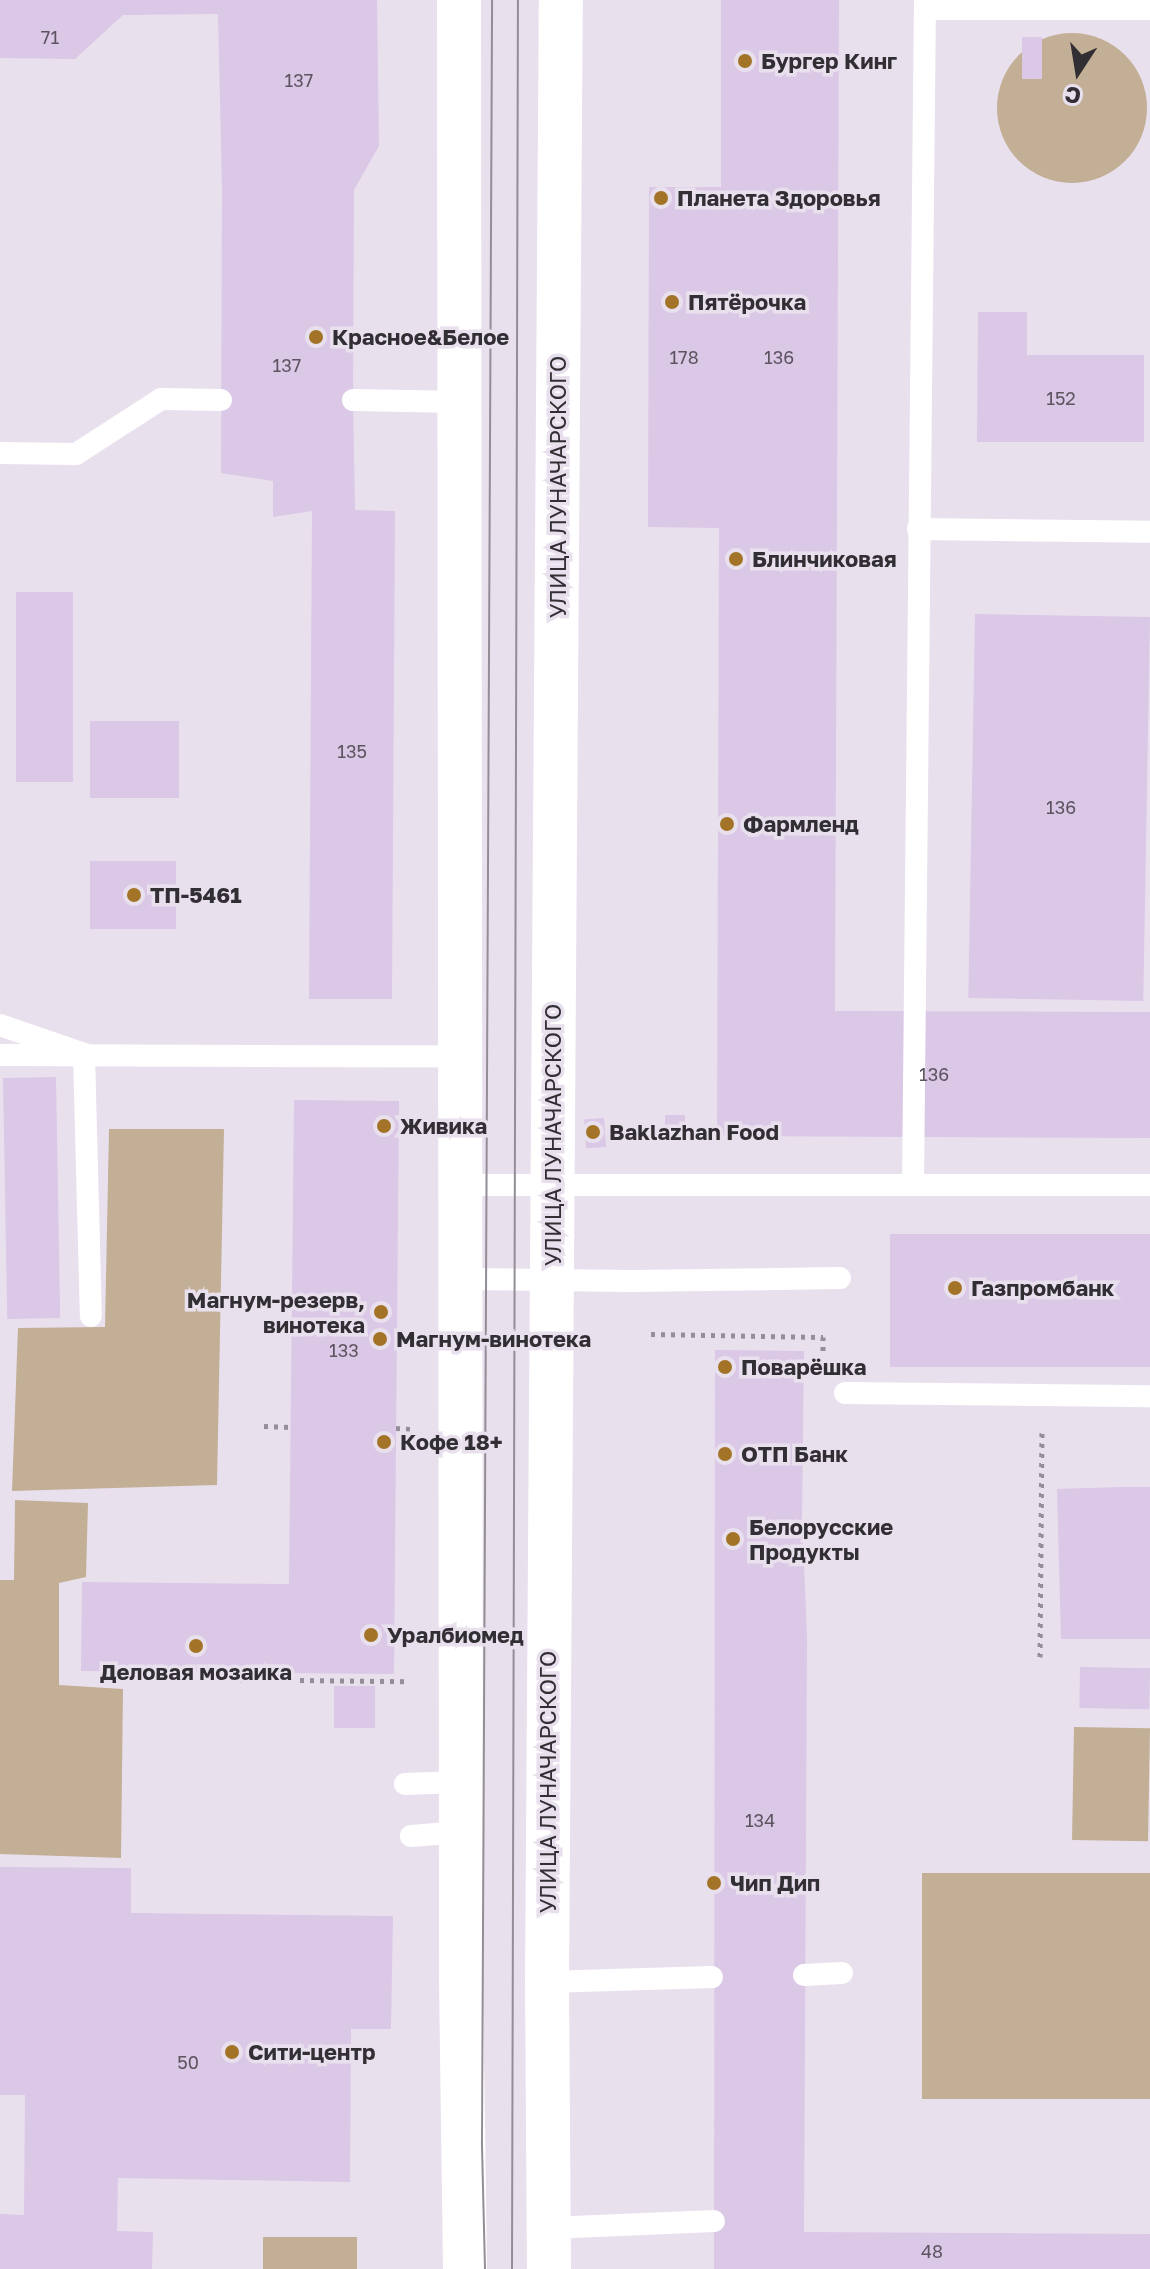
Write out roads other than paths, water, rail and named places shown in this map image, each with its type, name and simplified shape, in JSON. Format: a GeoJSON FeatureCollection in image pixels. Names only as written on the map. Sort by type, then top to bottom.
{"type":"FeatureCollection","features":[{"type":"Feature","properties":{"kind":"main road"},"geometry":{"type":"LineString","coordinates":[[459,0],[461,1832],[465,2269]]}},
{"type":"Feature","properties":{"kind":"main road","name":"УЛИЦА ЛУНАЧАРСКОГО"},"geometry":{"type":"LineString","coordinates":[[549,2248],[547,1982],[561,0]]}},
{"type":"Feature","properties":{"kind":"lane"},"geometry":{"type":"LineString","coordinates":[[913,1184],[925,4],[1150,9]]}},
{"type":"Feature","properties":{"kind":"lane"},"geometry":{"type":"LineString","coordinates":[[0,453],[76,454],[161,399],[221,400]]}},
{"type":"Feature","properties":{"kind":"lane"},"geometry":{"type":"LineString","coordinates":[[353,400],[460,402]]}},
{"type":"Feature","properties":{"kind":"lane"},"geometry":{"type":"LineString","coordinates":[[918,529],[1150,532]]}},
{"type":"Feature","properties":{"kind":"lane"},"geometry":{"type":"LineString","coordinates":[[0,1025],[84,1054]]}},
{"type":"Feature","properties":{"kind":"lane"},"geometry":{"type":"LineString","coordinates":[[84,1054],[91,1316]]}},
{"type":"Feature","properties":{"kind":"lane"},"geometry":{"type":"LineString","coordinates":[[0,1055],[460,1057]]}},
{"type":"Feature","properties":{"kind":"lane"},"geometry":{"type":"LineString","coordinates":[[460,1185],[1150,1185]]}},
{"type":"Feature","properties":{"kind":"lane"},"geometry":{"type":"LineString","coordinates":[[460,1279],[840,1278]]}},
{"type":"Feature","properties":{"kind":"lane"},"geometry":{"type":"LineString","coordinates":[[845,1393],[1150,1396]]}},
{"type":"Feature","properties":{"kind":"lane"},"geometry":{"type":"LineString","coordinates":[[405,1784],[461,1782]]}},
{"type":"Feature","properties":{"kind":"lane"},"geometry":{"type":"LineString","coordinates":[[411,1836],[461,1832]]}},
{"type":"Feature","properties":{"kind":"lane"},"geometry":{"type":"LineString","coordinates":[[804,1975],[842,1973]]}},
{"type":"Feature","properties":{"kind":"lane"},"geometry":{"type":"LineString","coordinates":[[547,1982],[712,1977]]}},
{"type":"Feature","properties":{"kind":"lane"},"geometry":{"type":"LineString","coordinates":[[549,2248],[714,2221]]}},
{"type":"Feature","properties":{"kind":"tram line"},"geometry":{"type":"LineString","coordinates":[[485,2269],[482,2142],[492,0]]}},
{"type":"Feature","properties":{"kind":"tram line"},"geometry":{"type":"LineString","coordinates":[[512,2269],[518,0]]}},
{"type":"Feature","properties":{"kind":"place","name":"Бургер Кинг"},"geometry":{"type":"Point","coordinates":[745,61]}},
{"type":"Feature","properties":{"kind":"place","name":"Планета Здоровья"},"geometry":{"type":"Point","coordinates":[661,198]}},
{"type":"Feature","properties":{"kind":"place","name":"Пятёрочка"},"geometry":{"type":"Point","coordinates":[672,302]}},
{"type":"Feature","properties":{"kind":"place","name":"Красное&Белое"},"geometry":{"type":"Point","coordinates":[316,337]}},
{"type":"Feature","properties":{"kind":"place","name":"Блинчиковая"},"geometry":{"type":"Point","coordinates":[736,559]}},
{"type":"Feature","properties":{"kind":"place","name":"Фармленд"},"geometry":{"type":"Point","coordinates":[727,824]}},
{"type":"Feature","properties":{"kind":"place","name":"ТП-5461"},"geometry":{"type":"Point","coordinates":[134,895]}},
{"type":"Feature","properties":{"kind":"place","name":"Живика"},"geometry":{"type":"Point","coordinates":[384,1126]}},
{"type":"Feature","properties":{"kind":"place","name":"Baklazhan Food"},"geometry":{"type":"Point","coordinates":[593,1132]}},
{"type":"Feature","properties":{"kind":"place","name":"Газпромбанк"},"geometry":{"type":"Point","coordinates":[955,1288]}},
{"type":"Feature","properties":{"kind":"place","name":"Магнум-резерв, винотека"},"geometry":{"type":"Point","coordinates":[381,1312]}},
{"type":"Feature","properties":{"kind":"place","name":"Магнум-винотека"},"geometry":{"type":"Point","coordinates":[380,1339]}},
{"type":"Feature","properties":{"kind":"place","name":"Поварёшка"},"geometry":{"type":"Point","coordinates":[725,1367]}},
{"type":"Feature","properties":{"kind":"place","name":"Кофе 18+"},"geometry":{"type":"Point","coordinates":[384,1442]}},
{"type":"Feature","properties":{"kind":"place","name":"ОТП Банк"},"geometry":{"type":"Point","coordinates":[725,1454]}},
{"type":"Feature","properties":{"kind":"place","name":"Белорусские Продукты"},"geometry":{"type":"Point","coordinates":[733,1539]}},
{"type":"Feature","properties":{"kind":"place","name":"Уралбиомед"},"geometry":{"type":"Point","coordinates":[371,1635]}},
{"type":"Feature","properties":{"kind":"place","name":"Деловая мозаика"},"geometry":{"type":"Point","coordinates":[196,1646]}},
{"type":"Feature","properties":{"kind":"place","name":"Чип Дип"},"geometry":{"type":"Point","coordinates":[714,1883]}},
{"type":"Feature","properties":{"kind":"place","name":"Сити-центр"},"geometry":{"type":"Point","coordinates":[232,2052]}}]}
